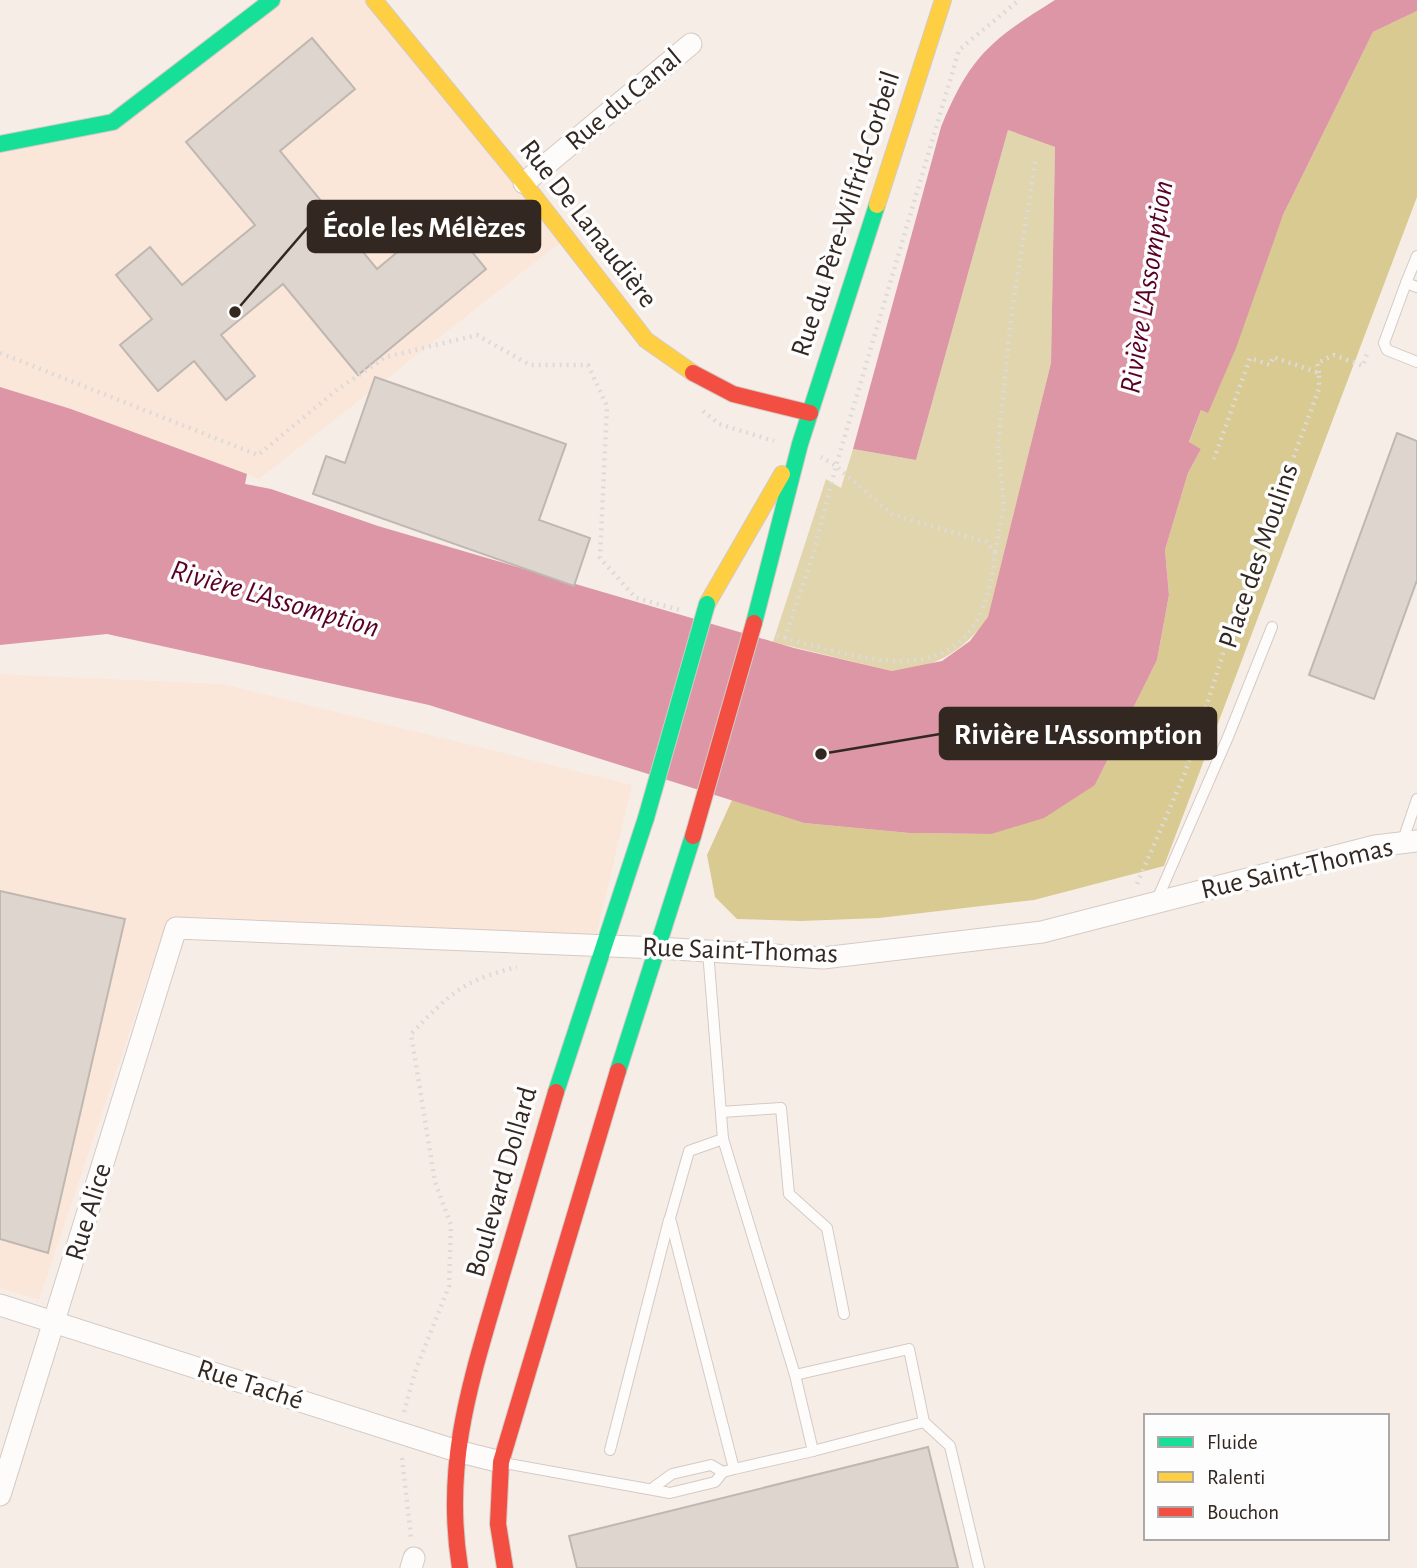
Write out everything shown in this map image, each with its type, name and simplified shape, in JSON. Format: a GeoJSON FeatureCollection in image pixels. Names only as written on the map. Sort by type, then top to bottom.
{"type":"FeatureCollection","features":[{"type":"Feature","properties":{"kind":"main road"},"geometry":{"type":"LineString","coordinates":[[0,144],[113,122],[272,0]]}},
{"type":"Feature","properties":{"kind":"main road","name":"Rue De Lanaudière"},"geometry":{"type":"LineString","coordinates":[[374,0],[524,183],[646,340],[696,375],[733,394],[810,413]]}},
{"type":"Feature","properties":{"kind":"main road","name":"Rue du Père-Wilfrid-Corbeil"},"geometry":{"type":"LineString","coordinates":[[658,948],[754,623],[800,444],[943,0]]}},
{"type":"Feature","properties":{"kind":"main road","name":"Rue du Père-Wilfrid-Corbeil"},"geometry":{"type":"LineString","coordinates":[[646,818],[707,604],[800,444]]}},
{"type":"Feature","properties":{"kind":"main road","name":"Boulevard Dollard"},"geometry":{"type":"LineString","coordinates":[[460,1568],[453,1536],[457,1451],[469,1393],[538,1148],[601,946],[646,818]]}},
{"type":"Feature","properties":{"kind":"main road"},"geometry":{"type":"LineString","coordinates":[[505,1568],[498,1524],[501,1462],[591,1155],[658,948]]}},
{"type":"Feature","properties":{"kind":"street","name":"Rue du Canal"},"geometry":{"type":"LineString","coordinates":[[524,183],[691,44]]}},
{"type":"Feature","properties":{"kind":"street","name":"Rue Saint-Thomas"},"geometry":{"type":"LineString","coordinates":[[176,928],[658,948],[823,958],[1042,932],[1375,846],[1409,842]]}},
{"type":"Feature","properties":{"kind":"street","name":"Rue Alice"},"geometry":{"type":"LineString","coordinates":[[0,1495],[176,928]]}},
{"type":"Feature","properties":{"kind":"street","name":"Rue Taché"},"geometry":{"type":"LineString","coordinates":[[0,1305],[457,1451],[501,1462]]}},
{"type":"Feature","properties":{"kind":"lane"},"geometry":{"type":"LineString","coordinates":[[1417,257],[1412,285],[1384,343],[1387,350],[1417,362]]}},
{"type":"Feature","properties":{"kind":"lane"},"geometry":{"type":"LineString","coordinates":[[1156,903],[1272,627]]}},
{"type":"Feature","properties":{"kind":"lane"},"geometry":{"type":"LineString","coordinates":[[1409,842],[1417,799]]}},
{"type":"Feature","properties":{"kind":"lane"},"geometry":{"type":"LineString","coordinates":[[708,951],[723,1139],[795,1375],[813,1451]]}},
{"type":"Feature","properties":{"kind":"lane"},"geometry":{"type":"LineString","coordinates":[[721,1112],[781,1108],[789,1194],[827,1228],[844,1314]]}},
{"type":"Feature","properties":{"kind":"lane"},"geometry":{"type":"LineString","coordinates":[[610,1450],[689,1151],[723,1139]]}},
{"type":"Feature","properties":{"kind":"lane"},"geometry":{"type":"LineString","coordinates":[[670,1218],[728,1471]]}},
{"type":"Feature","properties":{"kind":"lane"},"geometry":{"type":"LineString","coordinates":[[795,1375],[909,1349],[924,1422],[950,1446],[979,1568]]}},
{"type":"Feature","properties":{"kind":"lane"},"geometry":{"type":"LineString","coordinates":[[501,1462],[654,1487],[670,1493],[715,1482],[728,1471],[924,1422]]}},
{"type":"Feature","properties":{"kind":"lane"},"geometry":{"type":"LineString","coordinates":[[654,1487],[672,1474],[711,1465],[728,1471]]}},
{"type":"Feature","properties":{"kind":"path"},"geometry":{"type":"LineString","coordinates":[[785,638],[813,555],[836,466],[959,50],[1019,0]]}},
{"type":"Feature","properties":{"kind":"path"},"geometry":{"type":"LineString","coordinates":[[773,635],[875,661],[922,661],[946,650],[965,636],[980,615],[1004,506],[998,446],[1010,331],[1036,157]]}},
{"type":"Feature","properties":{"kind":"path"},"geometry":{"type":"LineString","coordinates":[[0,354],[258,455],[338,389],[386,357],[477,335],[530,365],[587,365],[607,406],[600,558],[636,598],[686,612]]}},
{"type":"Feature","properties":{"kind":"path"},"geometry":{"type":"LineString","coordinates":[[1319,373],[1317,363],[1334,355],[1363,366],[1371,344],[1387,350]]}},
{"type":"Feature","properties":{"kind":"path"},"geometry":{"type":"LineString","coordinates":[[1214,459],[1250,358],[1270,365],[1273,357],[1319,373]]}},
{"type":"Feature","properties":{"kind":"path","name":"Place des Moulins"},"geometry":{"type":"LineString","coordinates":[[1125,911],[1185,774],[1242,594],[1319,388],[1319,373]]}},
{"type":"Feature","properties":{"kind":"path"},"geometry":{"type":"LineString","coordinates":[[836,466],[893,516],[986,542],[995,553]]}},
{"type":"Feature","properties":{"kind":"path"},"geometry":{"type":"LineString","coordinates":[[412,1563],[399,1432],[415,1372],[449,1286],[451,1225],[435,1182],[411,1034],[453,991],[488,974],[526,965]]}},
{"type":"Feature","properties":{"kind":"shaded area"},"geometry":{"type":"Polygon","coordinates":[[[272,0],[373,0],[566,238],[259,479],[71,409],[0,387],[0,144],[113,122],[272,0]]]}},
{"type":"Feature","properties":{"kind":"shaded area"},"geometry":{"type":"Polygon","coordinates":[[[1417,11],[1417,197],[1164,866],[1034,900],[879,918],[801,921],[737,919],[715,897],[707,855],[732,800],[804,823],[909,833],[991,834],[1095,785],[1157,660],[1169,595],[1165,550],[1188,473],[1201,449],[1189,443],[1201,410],[1208,412],[1283,215],[1373,32],[1417,11]]]}},
{"type":"Feature","properties":{"kind":"shaded area"},"geometry":{"type":"Polygon","coordinates":[[[1008,130],[1055,147],[1051,363],[988,618],[968,640],[946,656],[921,666],[892,671],[773,642],[826,479],[841,488],[853,449],[916,460],[1008,130]]]}},
{"type":"Feature","properties":{"kind":"shaded area"},"geometry":{"type":"Polygon","coordinates":[[[0,674],[223,684],[632,785],[595,941],[168,918],[39,1300],[0,1288],[0,674]]]}},
{"type":"Feature","properties":{"kind":"water"},"geometry":{"type":"Polygon","coordinates":[[[1055,0],[1417,0],[1417,11],[1373,32],[1283,215],[1236,348],[1208,413],[1201,410],[1189,442],[1201,449],[1188,473],[1165,550],[1169,595],[1157,660],[1095,785],[1044,818],[991,834],[909,833],[804,823],[429,705],[107,634],[0,645],[0,387],[71,409],[247,474],[245,484],[271,489],[378,526],[794,648],[892,671],[942,661],[970,641],[988,617],[1051,363],[1055,147],[1008,130],[916,460],[853,449],[941,127],[962,83],[985,52],[1014,27],[1055,0]]]}},
{"type":"Feature","properties":{"kind":"building"},"geometry":{"type":"Polygon","coordinates":[[[312,38],[355,89],[280,151],[377,269],[442,215],[486,269],[358,375],[283,284],[221,335],[255,376],[226,400],[194,361],[158,391],[120,345],[152,319],[116,275],[150,247],[182,285],[255,225],[186,142],[312,38]]]}},
{"type":"Feature","properties":{"kind":"building"},"geometry":{"type":"Polygon","coordinates":[[[375,377],[566,444],[539,520],[590,538],[574,586],[313,494],[326,456],[345,463],[375,377]]]}},
{"type":"Feature","properties":{"kind":"building"},"geometry":{"type":"Polygon","coordinates":[[[1397,433],[1417,441],[1417,580],[1374,699],[1309,675],[1397,433]]]}},
{"type":"Feature","properties":{"kind":"building"},"geometry":{"type":"Polygon","coordinates":[[[0,891],[125,919],[48,1253],[0,1239],[0,891]]]}},
{"type":"Feature","properties":{"kind":"building"},"geometry":{"type":"Polygon","coordinates":[[[928,1447],[958,1568],[577,1568],[569,1536],[928,1447]]]}},
{"type":"Feature","properties":{"kind":"traffic: fast"},"geometry":{"type":"LineString","coordinates":[[0,144],[113,122],[272,0]]}},
{"type":"Feature","properties":{"kind":"traffic: fast"},"geometry":{"type":"LineString","coordinates":[[754,623],[800,444],[877,205]]}},
{"type":"Feature","properties":{"kind":"traffic: fast"},"geometry":{"type":"LineString","coordinates":[[646,818],[707,604]]}},
{"type":"Feature","properties":{"kind":"traffic: fast"},"geometry":{"type":"LineString","coordinates":[[556,1092],[646,818]]}},
{"type":"Feature","properties":{"kind":"traffic: fast"},"geometry":{"type":"LineString","coordinates":[[618,1071],[693,836]]}},
{"type":"Feature","properties":{"kind":"traffic: slow"},"geometry":{"type":"LineString","coordinates":[[374,0],[524,183],[646,340],[693,373]]}},
{"type":"Feature","properties":{"kind":"traffic: slow"},"geometry":{"type":"LineString","coordinates":[[877,205],[943,0]]}},
{"type":"Feature","properties":{"kind":"traffic: slow"},"geometry":{"type":"LineString","coordinates":[[707,604],[782,474]]}},
{"type":"Feature","properties":{"kind":"traffic: jam"},"geometry":{"type":"LineString","coordinates":[[693,373],[733,394],[810,413]]}},
{"type":"Feature","properties":{"kind":"traffic: jam"},"geometry":{"type":"LineString","coordinates":[[693,836],[754,623]]}},
{"type":"Feature","properties":{"kind":"traffic: jam"},"geometry":{"type":"LineString","coordinates":[[505,1568],[498,1524],[501,1462],[618,1071]]}},
{"type":"Feature","properties":{"kind":"traffic: jam"},"geometry":{"type":"LineString","coordinates":[[460,1568],[455,1492],[463,1422],[479,1353],[556,1092]]}},
{"type":"Feature","properties":{"kind":"place","name":"École les Mélèzes"},"geometry":{"type":"Point","coordinates":[235,312]}},
{"type":"Feature","properties":{"kind":"place","name":"Rivière L'Assomption"},"geometry":{"type":"Point","coordinates":[821,754]}}]}
